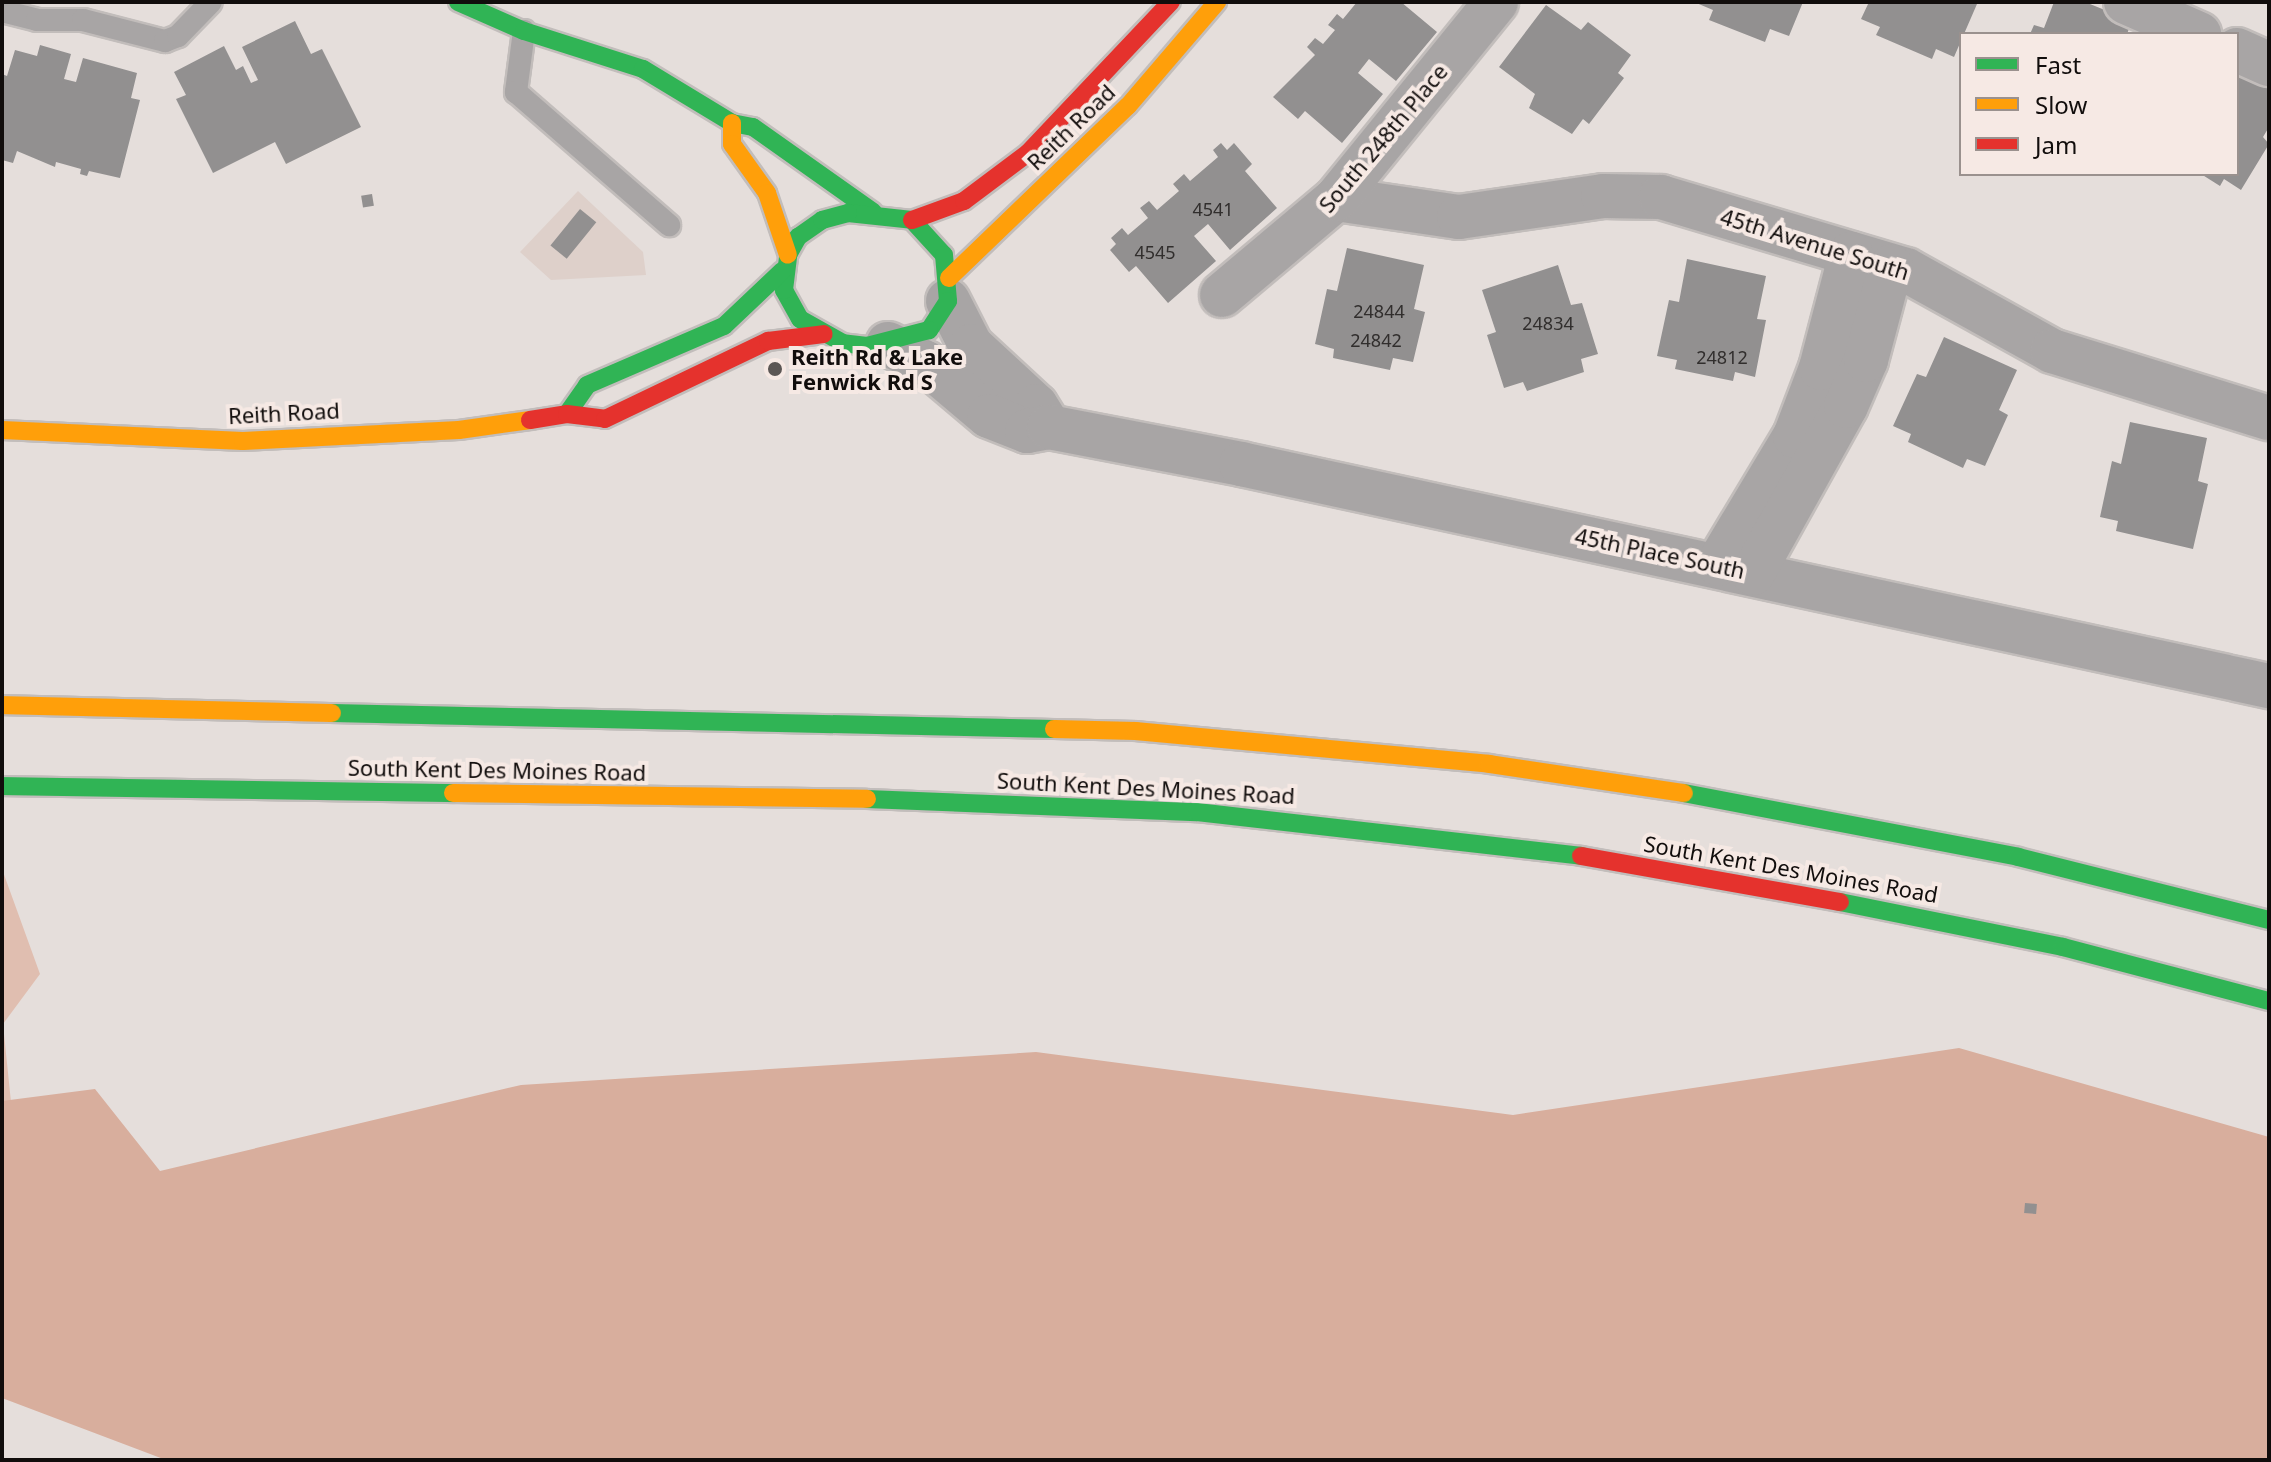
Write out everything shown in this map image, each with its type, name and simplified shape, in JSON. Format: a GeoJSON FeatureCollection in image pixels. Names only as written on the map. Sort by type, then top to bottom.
{"type":"FeatureCollection","features":[{"type":"Feature","properties":{"kind":"main road"},"geometry":{"type":"LineString","coordinates":[[458,2],[524,31],[643,69],[732,123],[753,127],[873,212]]}},
{"type":"Feature","properties":{"kind":"main road","name":"Reith Road"},"geometry":{"type":"LineString","coordinates":[[912,220],[964,201],[1028,153],[1171,2]]}},
{"type":"Feature","properties":{"kind":"main road","name":"Reith Road"},"geometry":{"type":"LineString","coordinates":[[732,123],[732,144],[767,193],[785,263],[784,290],[800,319],[843,343],[888,344],[929,330],[948,290],[1128,106],[1217,2]]}},
{"type":"Feature","properties":{"kind":"main road"},"geometry":{"type":"LineString","coordinates":[[567,414],[587,385],[724,326],[785,263],[798,237],[822,220],[873,212],[912,220],[944,255],[948,290]]}},
{"type":"Feature","properties":{"kind":"main road","name":"Reith Road"},"geometry":{"type":"LineString","coordinates":[[2,430],[243,441],[459,430],[567,414],[605,419],[768,341],[824,334]]}},
{"type":"Feature","properties":{"kind":"main road"},"geometry":{"type":"LineString","coordinates":[[2,705],[1136,731],[1458,761],[1782,808],[2004,854],[2269,920]]}},
{"type":"Feature","properties":{"kind":"main road","name":"South Kent Des Moines Road"},"geometry":{"type":"LineString","coordinates":[[2,786],[899,799],[1287,820],[1525,847],[1755,885],[2063,947],[2269,1001]]}},
{"type":"Feature","properties":{"kind":"street","name":"South 248th Place"},"geometry":{"type":"LineString","coordinates":[[1222,295],[1336,199],[1496,2]]}},
{"type":"Feature","properties":{"kind":"street"},"geometry":{"type":"LineString","coordinates":[[2126,2],[2194,32]]}},
{"type":"Feature","properties":{"kind":"street"},"geometry":{"type":"LineString","coordinates":[[2239,51],[2269,64]]}},
{"type":"Feature","properties":{"kind":"street","name":"45th Avenue South"},"geometry":{"type":"LineString","coordinates":[[1336,199],[1459,217],[1603,196],[1661,197],[1871,260],[1931,282],[1985,318],[2052,351],[2269,418]]}},
{"type":"Feature","properties":{"kind":"street"},"geometry":{"type":"LineString","coordinates":[[1736,569],[1846,406],[1866,360],[1871,260]]}},
{"type":"Feature","properties":{"kind":"street"},"geometry":{"type":"LineString","coordinates":[[948,290],[971,346],[1036,406],[1049,427]]}},
{"type":"Feature","properties":{"kind":"street","name":"45th Place South"},"geometry":{"type":"LineString","coordinates":[[888,344],[926,363],[964,399],[1004,424],[1027,431],[1049,427],[1736,569],[2269,686]]}},
{"type":"Feature","properties":{"kind":"lane"},"geometry":{"type":"LineString","coordinates":[[2,11],[37,20],[83,20],[165,41],[178,36],[211,2]]}},
{"type":"Feature","properties":{"kind":"lane"},"geometry":{"type":"LineString","coordinates":[[524,31],[516,92],[669,225]]}},
{"type":"Feature","properties":{"kind":"shaded area"},"geometry":{"type":"Polygon","coordinates":[[[578,191],[643,252],[646,275],[551,280],[520,252],[578,191]]]}},
{"type":"Feature","properties":{"kind":"shaded area"},"geometry":{"type":"Polygon","coordinates":[[[2,869],[40,974],[3,1024],[11,1102],[2,1111],[2,869]]]}},
{"type":"Feature","properties":{"kind":"shaded area"},"geometry":{"type":"Polygon","coordinates":[[[1959,1048],[2269,1137],[2269,1460],[166,1460],[2,1398],[2,1101],[95,1089],[160,1171],[521,1085],[1036,1052],[1513,1115],[1959,1048]]]}},
{"type":"Feature","properties":{"kind":"building"},"geometry":{"type":"Polygon","coordinates":[[[1357,2],[1401,2],[1437,32],[1396,81],[1369,59],[1358,73],[1383,94],[1342,143],[1305,111],[1298,119],[1273,97],[1315,55],[1307,47],[1315,38],[1323,44],[1335,30],[1328,25],[1337,14],[1343,19],[1357,2]]]}},
{"type":"Feature","properties":{"kind":"building"},"geometry":{"type":"Polygon","coordinates":[[[1694,2],[1803,2],[1789,36],[1770,29],[1765,42],[1709,20],[1713,10],[1694,2]]]}},
{"type":"Feature","properties":{"kind":"building"},"geometry":{"type":"Polygon","coordinates":[[[1869,2],[1977,4],[1965,32],[1959,32],[1959,45],[1954,57],[1936,49],[1932,59],[1876,35],[1880,27],[1861,19],[1869,2]]]}},
{"type":"Feature","properties":{"kind":"building"},"geometry":{"type":"Polygon","coordinates":[[[2054,2],[2085,2],[2132,21],[2128,32],[2031,32],[2034,25],[2044,28],[2054,2]]]}},
{"type":"Feature","properties":{"kind":"building"},"geometry":{"type":"Polygon","coordinates":[[[1546,5],[1581,30],[1588,22],[1631,55],[1618,73],[1624,78],[1589,124],[1583,119],[1572,134],[1529,108],[1535,94],[1499,67],[1546,5]]]}},
{"type":"Feature","properties":{"kind":"building"},"geometry":{"type":"Polygon","coordinates":[[[295,21],[311,54],[322,49],[361,127],[286,164],[275,142],[213,173],[176,99],[186,95],[174,72],[224,46],[236,70],[243,66],[251,83],[258,80],[242,47],[295,21]]]}},
{"type":"Feature","properties":{"kind":"building"},"geometry":{"type":"Polygon","coordinates":[[[40,45],[71,54],[64,79],[76,82],[83,58],[137,73],[131,98],[140,100],[120,178],[89,171],[87,176],[80,174],[81,169],[56,162],[55,167],[17,151],[13,163],[2,160],[2,74],[7,76],[15,50],[37,56],[40,45]]]}},
{"type":"Feature","properties":{"kind":"building"},"geometry":{"type":"Polygon","coordinates":[[[2239,70],[2269,89],[2269,127],[2263,137],[2269,144],[2241,190],[2224,179],[2220,186],[2204,176],[2239,176],[2239,70]]]}},
{"type":"Feature","properties":{"kind":"building"},"geometry":{"type":"Polygon","coordinates":[[[1221,143],[1227,150],[1234,143],[1252,164],[1245,171],[1277,208],[1230,250],[1208,224],[1194,236],[1216,261],[1168,303],[1136,266],[1129,272],[1110,250],[1116,244],[1111,238],[1122,228],[1128,235],[1148,218],[1140,208],[1149,201],[1157,210],[1179,191],[1173,184],[1184,174],[1190,181],[1218,157],[1213,150],[1221,143]]]}},
{"type":"Feature","properties":{"kind":"building"},"geometry":{"type":"Polygon","coordinates":[[[372,194],[374,206],[363,208],[361,196],[372,194]]]}},
{"type":"Feature","properties":{"kind":"building"},"geometry":{"type":"Polygon","coordinates":[[[580,209],[596,222],[567,259],[550,246],[580,209]]]}},
{"type":"Feature","properties":{"kind":"building"},"geometry":{"type":"Polygon","coordinates":[[[1347,248],[1424,265],[1414,309],[1425,312],[1413,362],[1393,358],[1390,370],[1333,358],[1334,349],[1315,344],[1327,289],[1337,291],[1347,248]]]}},
{"type":"Feature","properties":{"kind":"building"},"geometry":{"type":"Polygon","coordinates":[[[1687,259],[1766,276],[1757,319],[1766,320],[1755,377],[1735,372],[1733,381],[1675,369],[1677,360],[1657,356],[1669,300],[1679,302],[1687,259]]]}},
{"type":"Feature","properties":{"kind":"building"},"geometry":{"type":"Polygon","coordinates":[[[1558,265],[1571,305],[1582,303],[1598,354],[1581,359],[1584,372],[1527,391],[1523,382],[1504,388],[1487,335],[1496,332],[1482,290],[1558,265]]]}},
{"type":"Feature","properties":{"kind":"building"},"geometry":{"type":"Polygon","coordinates":[[[1944,337],[2017,370],[1999,410],[2008,415],[1985,466],[1967,459],[1963,468],[1908,442],[1911,434],[1893,426],[1917,374],[1926,377],[1944,337]]]}},
{"type":"Feature","properties":{"kind":"building"},"geometry":{"type":"Polygon","coordinates":[[[2130,422],[2207,438],[2198,481],[2208,484],[2193,549],[2116,531],[2118,521],[2100,517],[2112,461],[2121,464],[2130,422]]]}},
{"type":"Feature","properties":{"kind":"building"},"geometry":{"type":"Polygon","coordinates":[[[2025,1203],[2037,1204],[2036,1214],[2024,1213],[2025,1203]]]}},
{"type":"Feature","properties":{"kind":"traffic: fast"},"geometry":{"type":"LineString","coordinates":[[458,2],[524,31],[643,69],[732,123],[753,127],[873,212]]}},
{"type":"Feature","properties":{"kind":"traffic: fast"},"geometry":{"type":"LineString","coordinates":[[848,213],[912,220],[944,255],[948,301],[929,330],[867,346],[843,343],[800,319],[784,290],[788,255],[798,237],[822,220],[848,213]]}},
{"type":"Feature","properties":{"kind":"traffic: fast"},"geometry":{"type":"LineString","coordinates":[[567,414],[587,385],[724,326],[782,271]]}},
{"type":"Feature","properties":{"kind":"traffic: fast"},"geometry":{"type":"LineString","coordinates":[[332,713],[1054,729]]}},
{"type":"Feature","properties":{"kind":"traffic: fast"},"geometry":{"type":"LineString","coordinates":[[2,786],[453,793]]}},
{"type":"Feature","properties":{"kind":"traffic: fast"},"geometry":{"type":"LineString","coordinates":[[1684,793],[2018,857],[2269,920]]}},
{"type":"Feature","properties":{"kind":"traffic: fast"},"geometry":{"type":"LineString","coordinates":[[867,799],[1197,812],[1581,856]]}},
{"type":"Feature","properties":{"kind":"traffic: fast"},"geometry":{"type":"LineString","coordinates":[[1840,902],[2063,947],[2269,1001]]}},
{"type":"Feature","properties":{"kind":"traffic: slow"},"geometry":{"type":"LineString","coordinates":[[949,278],[1128,106],[1217,2]]}},
{"type":"Feature","properties":{"kind":"traffic: slow"},"geometry":{"type":"LineString","coordinates":[[732,123],[732,144],[767,193],[788,255]]}},
{"type":"Feature","properties":{"kind":"traffic: slow"},"geometry":{"type":"LineString","coordinates":[[2,430],[243,441],[459,430],[530,420]]}},
{"type":"Feature","properties":{"kind":"traffic: slow"},"geometry":{"type":"LineString","coordinates":[[2,705],[332,713]]}},
{"type":"Feature","properties":{"kind":"traffic: slow"},"geometry":{"type":"LineString","coordinates":[[1054,729],[1136,731],[1489,764],[1684,793]]}},
{"type":"Feature","properties":{"kind":"traffic: slow"},"geometry":{"type":"LineString","coordinates":[[453,793],[867,799]]}},
{"type":"Feature","properties":{"kind":"traffic: jam"},"geometry":{"type":"LineString","coordinates":[[912,220],[964,201],[1028,153],[1171,2]]}},
{"type":"Feature","properties":{"kind":"traffic: jam"},"geometry":{"type":"LineString","coordinates":[[530,420],[567,414],[605,419],[768,341],[824,334]]}},
{"type":"Feature","properties":{"kind":"traffic: jam"},"geometry":{"type":"LineString","coordinates":[[1581,856],[1840,902]]}},
{"type":"Feature","properties":{"kind":"place","name":"Reith Rd & Lake Fenwick Rd S"},"geometry":{"type":"Point","coordinates":[775,369]}}]}
